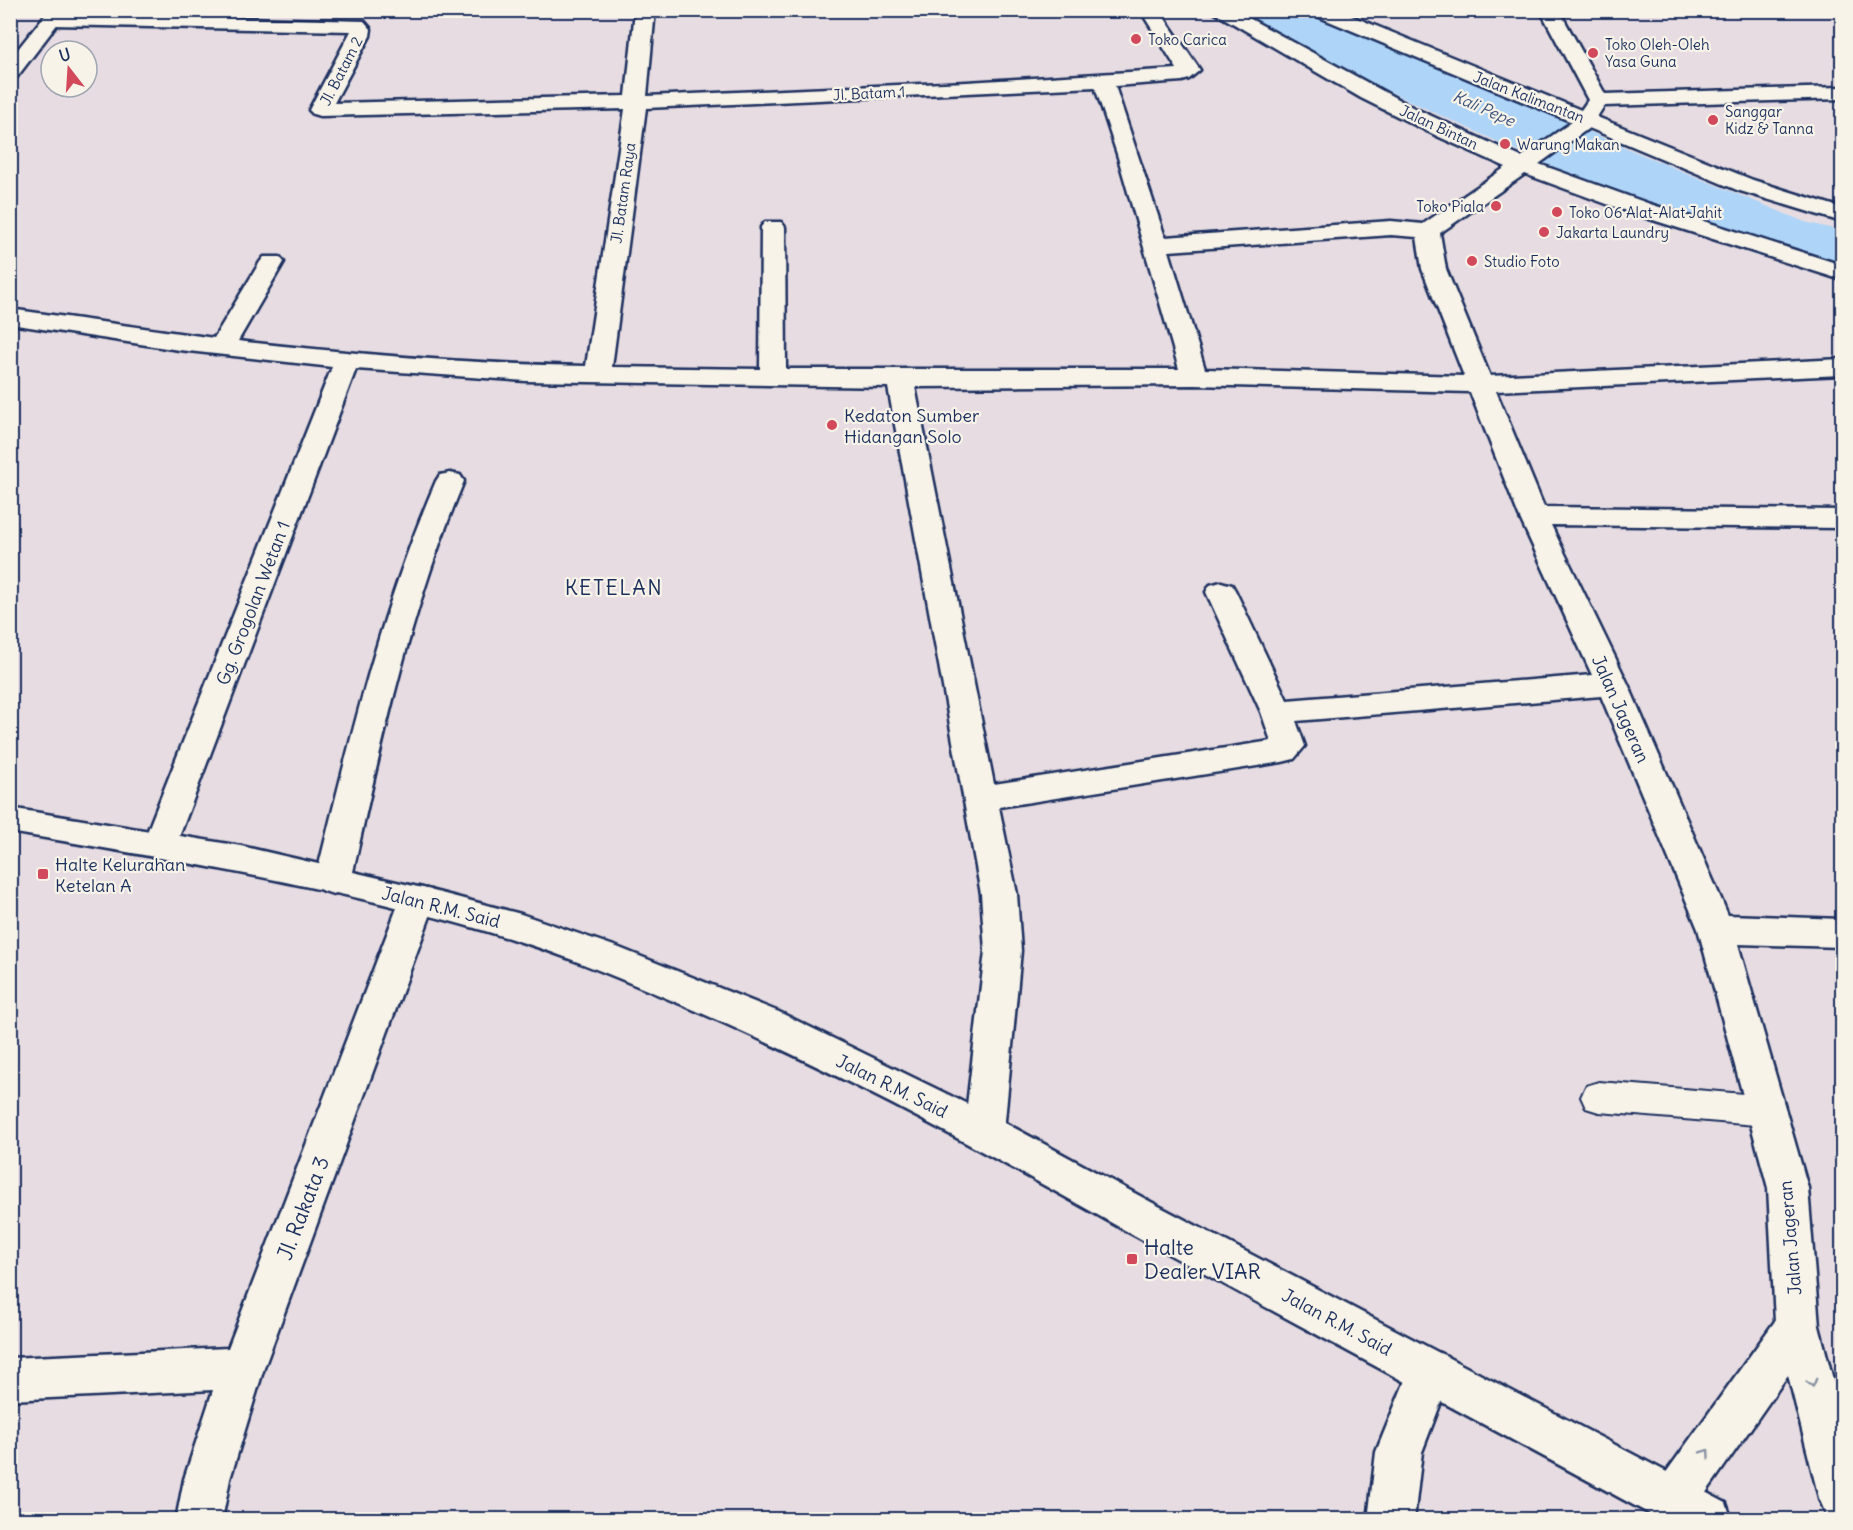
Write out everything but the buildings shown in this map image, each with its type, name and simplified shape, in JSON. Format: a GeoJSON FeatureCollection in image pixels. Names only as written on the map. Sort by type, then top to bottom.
{"type":"FeatureCollection","features":[{"type":"Feature","properties":{"kind":"street","name":"Jl. Batam Raya"},"geometry":{"type":"LineString","coordinates":[[598,374],[636,104],[645,10]]}},
{"type":"Feature","properties":{"kind":"street","name":"Jl. Batam 1"},"geometry":{"type":"LineString","coordinates":[[636,104],[1182,75],[1190,70],[1149,10]]}},
{"type":"Feature","properties":{"kind":"street","name":"Jalan Bintan"},"geometry":{"type":"LineString","coordinates":[[1218,10],[1343,80],[1529,162],[1716,233],[1842,273]]}},
{"type":"Feature","properties":{"kind":"street","name":"Jalan Kalimantan"},"geometry":{"type":"LineString","coordinates":[[1319,10],[1582,122],[1745,185],[1842,215]]}},
{"type":"Feature","properties":{"kind":"street"},"geometry":{"type":"LineString","coordinates":[[1549,10],[1598,100]]}},
{"type":"Feature","properties":{"kind":"street","name":"Jl. Batam 2"},"geometry":{"type":"LineString","coordinates":[[56,15],[357,25],[361,29],[360,36],[320,110],[636,104]]}},
{"type":"Feature","properties":{"kind":"street"},"geometry":{"type":"LineString","coordinates":[[10,73],[56,15]]}},
{"type":"Feature","properties":{"kind":"street"},"geometry":{"type":"LineString","coordinates":[[1103,80],[1128,145],[1194,377]]}},
{"type":"Feature","properties":{"kind":"street"},"geometry":{"type":"LineString","coordinates":[[1598,100],[1842,93]]}},
{"type":"Feature","properties":{"kind":"street"},"geometry":{"type":"LineString","coordinates":[[1155,245],[1391,228],[1428,231],[1529,162],[1582,122],[1598,100]]}},
{"type":"Feature","properties":{"kind":"street"},"geometry":{"type":"LineString","coordinates":[[773,227],[773,376]]}},
{"type":"Feature","properties":{"kind":"street","name":"Jalan Jageran"},"geometry":{"type":"LineString","coordinates":[[1428,231],[1434,269],[1533,516],[1611,684],[1716,929],[1788,1188],[1797,1326],[1842,1497]]}},
{"type":"Feature","properties":{"kind":"street"},"geometry":{"type":"LineString","coordinates":[[222,347],[272,262]]}},
{"type":"Feature","properties":{"kind":"street"},"geometry":{"type":"LineString","coordinates":[[10,316],[222,347],[347,361],[469,371],[900,380],[1194,377],[1480,384],[1842,367]]}},
{"type":"Feature","properties":{"kind":"street","name":"Gg. Grogolan Wetan 1"},"geometry":{"type":"LineString","coordinates":[[159,845],[315,438],[347,361]]}},
{"type":"Feature","properties":{"kind":"street"},"geometry":{"type":"LineString","coordinates":[[900,380],[999,894],[1003,951],[984,1131]]}},
{"type":"Feature","properties":{"kind":"street"},"geometry":{"type":"LineString","coordinates":[[333,881],[383,675],[419,560],[450,481]]}},
{"type":"Feature","properties":{"kind":"street"},"geometry":{"type":"LineString","coordinates":[[1533,516],[1842,519]]}},
{"type":"Feature","properties":{"kind":"street"},"geometry":{"type":"LineString","coordinates":[[980,798],[1282,751],[1289,746],[1289,740],[1277,712],[1221,592]]}},
{"type":"Feature","properties":{"kind":"street"},"geometry":{"type":"LineString","coordinates":[[1277,712],[1611,684]]}},
{"type":"Feature","properties":{"kind":"street","name":"Jalan R.M. Said"},"geometry":{"type":"LineString","coordinates":[[10,820],[241,859],[418,900],[521,928],[604,957],[766,1023],[984,1131],[1691,1510]]}},
{"type":"Feature","properties":{"kind":"street","name":"Jl. Rakata 3"},"geometry":{"type":"LineString","coordinates":[[199,1520],[207,1479],[242,1368],[418,900]]}},
{"type":"Feature","properties":{"kind":"street"},"geometry":{"type":"LineString","coordinates":[[1716,929],[1842,933]]}},
{"type":"Feature","properties":{"kind":"street"},"geometry":{"type":"LineString","coordinates":[[1691,1510],[1797,1326]]}},
{"type":"Feature","properties":{"kind":"street"},"geometry":{"type":"LineString","coordinates":[[10,1379],[242,1368]]}},
{"type":"Feature","properties":{"kind":"street"},"geometry":{"type":"LineString","coordinates":[[1391,1520],[1399,1452],[1431,1371]]}},
{"type":"Feature","properties":{"kind":"lane"},"geometry":{"type":"LineString","coordinates":[[1599,1097],[1768,1111]]}},
{"type":"Feature","properties":{"kind":"waterway","name":"Kali Pepe"},"geometry":{"type":"LineString","coordinates":[[1262,10],[1606,165],[1783,240],[1842,253]]}},
{"type":"Feature","properties":{"kind":"place","name":"Toko Carica"},"geometry":{"type":"Point","coordinates":[1136,39]}},
{"type":"Feature","properties":{"kind":"place","name":"Toko Oleh-Oleh Yasa Guna"},"geometry":{"type":"Point","coordinates":[1593,53]}},
{"type":"Feature","properties":{"kind":"place","name":"Sanggar Kidz & Tanna"},"geometry":{"type":"Point","coordinates":[1713,120]}},
{"type":"Feature","properties":{"kind":"place","name":"Warung Makan"},"geometry":{"type":"Point","coordinates":[1505,144]}},
{"type":"Feature","properties":{"kind":"place","name":"Toko Piala"},"geometry":{"type":"Point","coordinates":[1496,206]}},
{"type":"Feature","properties":{"kind":"place","name":"Toko 06 Alat-Alat Jahit"},"geometry":{"type":"Point","coordinates":[1557,212]}},
{"type":"Feature","properties":{"kind":"place","name":"Jakarta Laundry"},"geometry":{"type":"Point","coordinates":[1544,232]}},
{"type":"Feature","properties":{"kind":"place","name":"Studio Foto"},"geometry":{"type":"Point","coordinates":[1472,261]}},
{"type":"Feature","properties":{"kind":"place","name":"Kedaton Sumber Hidangan Solo"},"geometry":{"type":"Point","coordinates":[832,425]}},
{"type":"Feature","properties":{"kind":"place","name":"Halte Kelurahan Ketelan A"},"geometry":{"type":"Point","coordinates":[43,874]}},
{"type":"Feature","properties":{"kind":"place","name":"Halte Dealer VIAR"},"geometry":{"type":"Point","coordinates":[1132,1259]}},
{"type":"Feature","properties":{"kind":"district","name":"KETELAN"},"geometry":{"type":"Point","coordinates":[614,587]}}]}
